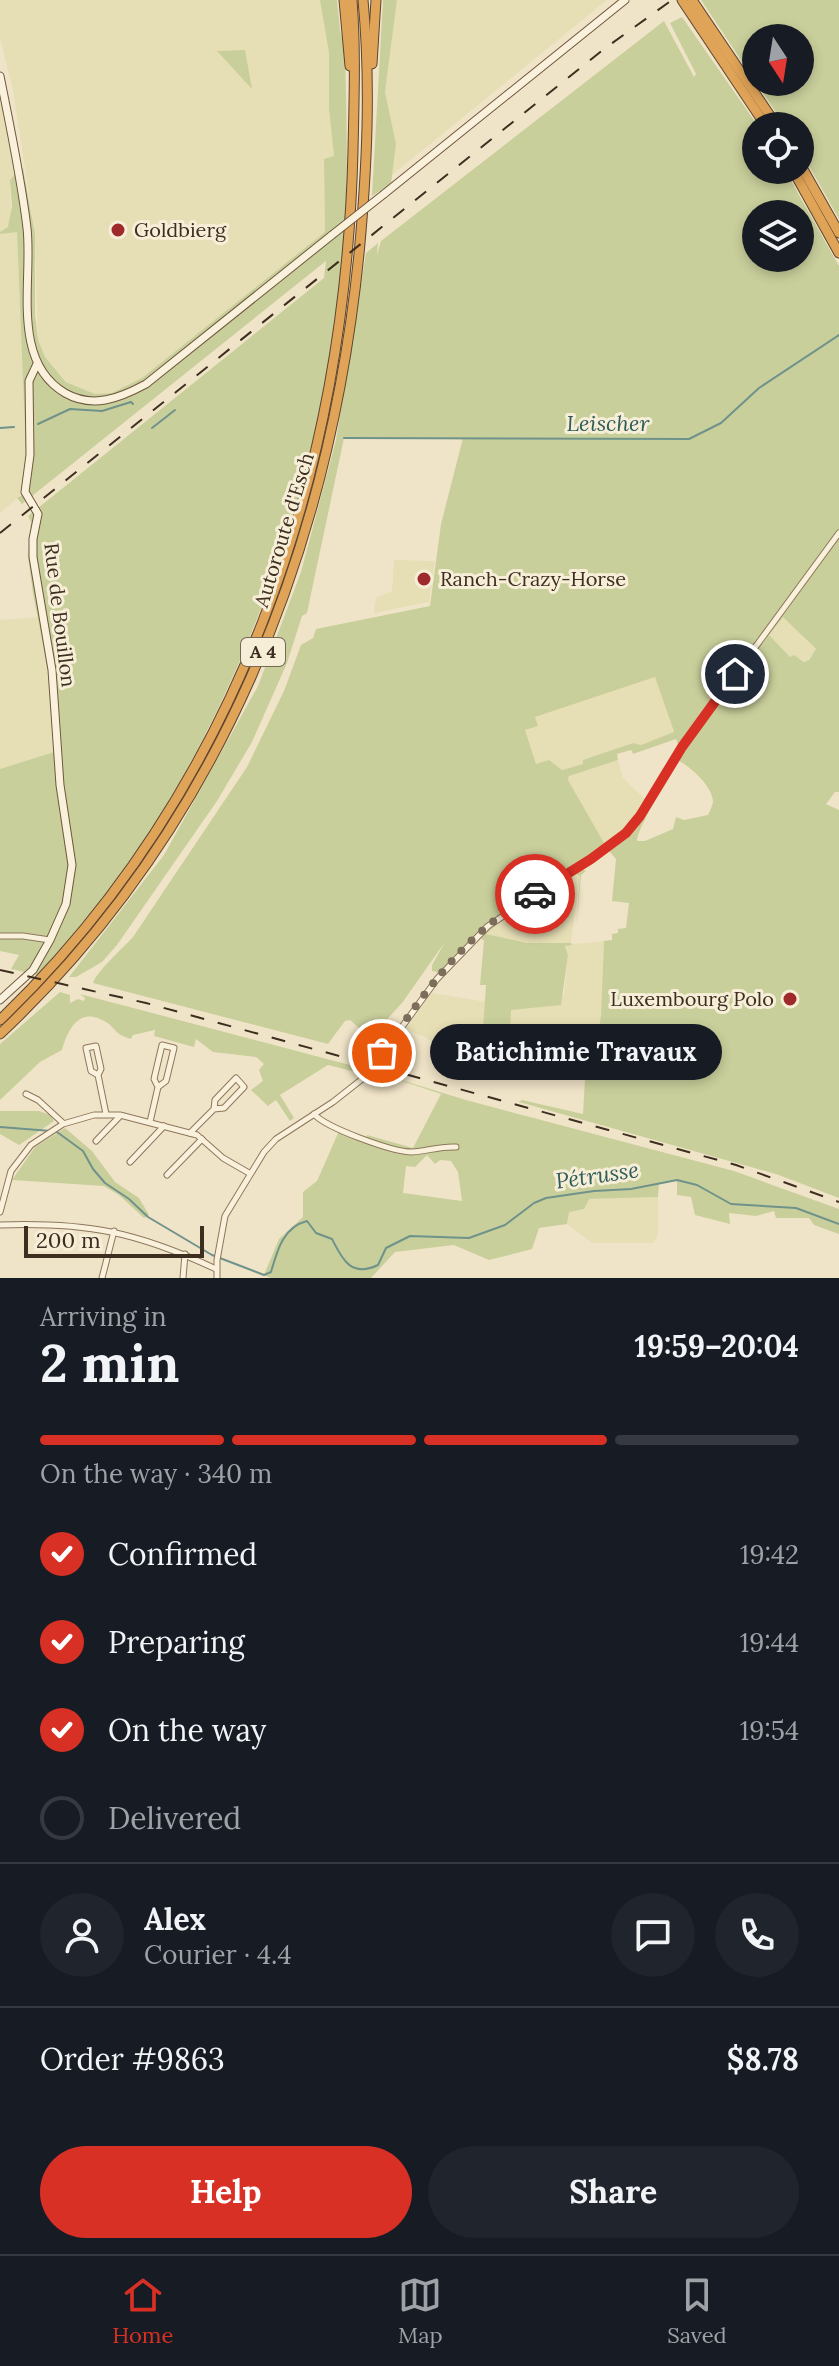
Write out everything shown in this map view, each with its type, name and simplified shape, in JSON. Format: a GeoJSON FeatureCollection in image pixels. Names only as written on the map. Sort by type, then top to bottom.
{"type":"FeatureCollection","features":[{"type":"Feature","properties":{"kind":"highway","name":"A 4"},"geometry":{"type":"LineString","coordinates":[[344,0],[354,89]]}},
{"type":"Feature","properties":{"kind":"highway","name":"Autoroute d'Esch"},"geometry":{"type":"LineString","coordinates":[[0,1020],[81,934],[160,828],[223,715],[263,624],[300,511],[324,415],[336,348],[348,258],[355,36],[352,0]]}},
{"type":"Feature","properties":{"kind":"highway","name":"Autoroute d'Esch"},"geometry":{"type":"LineString","coordinates":[[0,1034],[41,995],[88,942],[160,846],[232,721],[271,633],[310,518],[342,378],[356,286],[369,99],[363,0]]}},
{"type":"Feature","properties":{"kind":"highway"},"geometry":{"type":"LineString","coordinates":[[369,99],[374,0]]}},
{"type":"Feature","properties":{"kind":"highway"},"geometry":{"type":"LineString","coordinates":[[682,0],[757,112]]}},
{"type":"Feature","properties":{"kind":"highway"},"geometry":{"type":"LineString","coordinates":[[692,0],[768,112]]}},
{"type":"Feature","properties":{"kind":"highway"},"geometry":{"type":"LineString","coordinates":[[801,184],[839,253]]}},
{"type":"Feature","properties":{"kind":"highway"},"geometry":{"type":"LineString","coordinates":[[811,184],[839,233]]}},
{"type":"Feature","properties":{"kind":"main road"},"geometry":{"type":"LineString","coordinates":[[37,364],[57,388],[81,400],[102,401],[128,393],[169,367],[625,0]]}},
{"type":"Feature","properties":{"kind":"main road","name":"Rue de Bouillon"},"geometry":{"type":"LineString","coordinates":[[0,76],[27,230],[28,325],[37,364],[29,381],[30,455],[25,492],[38,514],[33,557],[53,681],[60,785],[72,865],[66,904],[50,940],[33,970],[0,1000]]}},
{"type":"Feature","properties":{"kind":"street"},"geometry":{"type":"LineString","coordinates":[[217,1278],[218,1251],[225,1216],[249,1173],[276,1139],[366,1076],[437,979],[488,926],[626,833],[640,816],[682,747],[839,533]]}},
{"type":"Feature","properties":{"kind":"street"},"geometry":{"type":"LineString","coordinates":[[0,936],[50,940]]}},
{"type":"Feature","properties":{"kind":"street"},"geometry":{"type":"LineString","coordinates":[[150,1122],[158,1087],[154,1079],[162,1045],[174,1048],[166,1081],[158,1087]]}},
{"type":"Feature","properties":{"kind":"street"},"geometry":{"type":"LineString","coordinates":[[98,1075],[91,1071],[86,1048],[96,1046],[106,1114]]}},
{"type":"Feature","properties":{"kind":"street"},"geometry":{"type":"LineString","coordinates":[[190,1133],[214,1109],[215,1100],[236,1078],[244,1087],[224,1108],[214,1109]]}},
{"type":"Feature","properties":{"kind":"street"},"geometry":{"type":"LineString","coordinates":[[26,1094],[38,1100],[63,1124]]}},
{"type":"Feature","properties":{"kind":"street"},"geometry":{"type":"LineString","coordinates":[[0,1212],[7,1181],[17,1162],[42,1136],[63,1124],[106,1114],[190,1133],[249,1173]]}},
{"type":"Feature","properties":{"kind":"street"},"geometry":{"type":"LineString","coordinates":[[314,1114],[339,1131],[410,1152],[436,1146],[456,1147]]}},
{"type":"Feature","properties":{"kind":"street"},"geometry":{"type":"LineString","coordinates":[[96,1141],[120,1115]]}},
{"type":"Feature","properties":{"kind":"street"},"geometry":{"type":"LineString","coordinates":[[130,1162],[164,1126]]}},
{"type":"Feature","properties":{"kind":"street"},"geometry":{"type":"LineString","coordinates":[[167,1175],[202,1139]]}},
{"type":"Feature","properties":{"kind":"street"},"geometry":{"type":"LineString","coordinates":[[0,1225],[58,1225],[114,1231],[185,1254],[216,1269]]}},
{"type":"Feature","properties":{"kind":"street"},"geometry":{"type":"LineString","coordinates":[[102,1278],[114,1231]]}},
{"type":"Feature","properties":{"kind":"street"},"geometry":{"type":"LineString","coordinates":[[183,1278],[185,1254]]}},
{"type":"Feature","properties":{"kind":"shaded area"},"geometry":{"type":"Polygon","coordinates":[[[0,0],[320,0],[329,53],[329,109],[334,157],[324,160],[325,232],[166,361],[142,379],[112,393],[95,394],[67,382],[45,357],[38,340],[35,234],[13,90],[0,38],[0,0]]]}},
{"type":"Feature","properties":{"kind":"shaded area"},"geometry":{"type":"Polygon","coordinates":[[[397,0],[607,0],[392,175],[396,144],[385,92],[397,0]]]}},
{"type":"Feature","properties":{"kind":"shaded area"},"geometry":{"type":"Polygon","coordinates":[[[0,76],[18,170],[10,180],[11,220],[8,227],[0,232],[0,76]]]}},
{"type":"Feature","properties":{"kind":"shaded area"},"geometry":{"type":"Polygon","coordinates":[[[17,231],[26,456],[20,496],[0,513],[0,234],[17,231]]]}},
{"type":"Feature","properties":{"kind":"shaded area"},"geometry":{"type":"Polygon","coordinates":[[[394,560],[435,561],[429,602],[374,613],[376,598],[392,591],[394,560]]]}},
{"type":"Feature","properties":{"kind":"shaded area"},"geometry":{"type":"Polygon","coordinates":[[[783,616],[816,650],[806,662],[790,657],[768,635],[783,616]]]}},
{"type":"Feature","properties":{"kind":"shaded area"},"geometry":{"type":"Polygon","coordinates":[[[39,617],[51,692],[54,752],[0,769],[0,620],[39,617]]]}},
{"type":"Feature","properties":{"kind":"shaded area"},"geometry":{"type":"Polygon","coordinates":[[[655,676],[674,733],[641,745],[633,743],[561,770],[536,764],[525,730],[537,726],[534,717],[655,676]]]}},
{"type":"Feature","properties":{"kind":"shaded area"},"geometry":{"type":"Polygon","coordinates":[[[618,760],[623,778],[646,800],[623,829],[604,843],[568,780],[573,773],[618,760]]]}},
{"type":"Feature","properties":{"kind":"shaded area"},"geometry":{"type":"Polygon","coordinates":[[[576,873],[580,876],[571,943],[528,943],[485,934],[505,918],[576,873]]]}},
{"type":"Feature","properties":{"kind":"shaded area"},"geometry":{"type":"Polygon","coordinates":[[[604,941],[601,1015],[593,1075],[544,1063],[444,1051],[427,1038],[406,1029],[432,993],[487,1002],[483,1030],[511,1010],[564,996],[568,955],[565,945],[604,941]]]}},
{"type":"Feature","properties":{"kind":"shaded area"},"geometry":{"type":"Polygon","coordinates":[[[658,1197],[658,1234],[653,1243],[592,1243],[567,1224],[569,1212],[589,1199],[658,1197]]]}},
{"type":"Feature","properties":{"kind":"green space"},"geometry":{"type":"Polygon","coordinates":[[[320,0],[337,0],[345,51],[346,202],[340,283],[328,364],[312,444],[290,524],[232,678],[196,752],[156,822],[100,901],[37,975],[11,969],[19,955],[0,951],[0,769],[54,752],[49,675],[28,557],[31,522],[28,516],[324,278],[326,261],[22,504],[17,498],[21,496],[26,456],[17,232],[0,234],[8,227],[12,206],[10,180],[23,168],[35,234],[38,340],[45,357],[66,382],[95,394],[112,393],[142,378],[325,232],[324,159],[334,156],[329,109],[329,53],[320,0]]]}},
{"type":"Feature","properties":{"kind":"green space"},"geometry":{"type":"Polygon","coordinates":[[[383,0],[397,0],[385,92],[396,144],[391,184],[372,196],[383,0]]]}},
{"type":"Feature","properties":{"kind":"green space"},"geometry":{"type":"Polygon","coordinates":[[[701,0],[839,0],[839,219],[814,175],[814,112],[776,112],[765,96],[814,96],[814,24],[742,24],[742,62],[701,0]]]}},
{"type":"Feature","properties":{"kind":"green space"},"geometry":{"type":"Polygon","coordinates":[[[682,17],[748,112],[742,112],[742,184],[793,184],[802,200],[742,200],[742,272],[814,272],[814,222],[839,266],[839,792],[835,792],[826,804],[839,810],[839,1198],[776,1174],[519,1102],[522,1100],[583,1114],[585,1079],[544,1066],[544,1063],[593,1074],[601,1015],[604,941],[612,940],[612,934],[618,933],[618,929],[626,928],[629,903],[612,901],[616,859],[609,851],[591,864],[591,860],[578,868],[586,871],[581,875],[576,929],[580,876],[576,874],[505,918],[486,934],[527,943],[572,945],[565,946],[568,955],[561,1005],[511,1010],[510,1030],[503,1032],[483,1030],[486,985],[480,985],[484,941],[478,935],[437,979],[432,965],[445,942],[402,1003],[370,1038],[350,1020],[345,1021],[328,1044],[93,983],[133,937],[247,767],[284,691],[301,645],[313,638],[316,629],[430,606],[441,524],[463,438],[344,438],[307,613],[302,616],[287,663],[252,742],[217,801],[117,945],[102,962],[76,977],[69,977],[164,855],[258,686],[301,572],[336,440],[366,253],[378,243],[377,255],[381,241],[664,21],[694,77],[696,74],[670,23],[682,17]],[[783,617],[769,635],[790,657],[794,655],[804,662],[809,660],[816,649],[783,617]],[[655,677],[535,717],[538,726],[525,730],[536,764],[549,760],[562,770],[633,743],[641,745],[674,732],[655,677]],[[676,739],[633,754],[631,750],[617,754],[618,760],[569,776],[568,780],[604,843],[638,813],[678,744],[676,739]],[[675,759],[672,766],[675,766],[647,815],[637,841],[645,841],[673,829],[676,817],[684,820],[708,815],[713,802],[709,789],[693,771],[675,759]]]}},
{"type":"Feature","properties":{"kind":"green space"},"geometry":{"type":"Polygon","coordinates":[[[245,50],[252,89],[217,51],[245,50]]]}},
{"type":"Feature","properties":{"kind":"green space"},"geometry":{"type":"Polygon","coordinates":[[[60,992],[70,995],[70,1003],[78,999],[84,1001],[80,994],[365,1069],[359,1073],[328,1065],[280,1095],[294,1118],[290,1121],[276,1100],[268,1106],[251,1090],[263,1081],[259,1070],[264,1064],[256,1057],[213,1052],[196,1039],[194,1047],[154,1036],[155,1030],[133,1035],[131,1039],[104,1021],[88,1017],[81,1019],[71,1029],[62,1050],[40,1062],[0,1100],[0,1044],[60,992]]]}},
{"type":"Feature","properties":{"kind":"green space"},"geometry":{"type":"Polygon","coordinates":[[[375,1072],[466,1100],[734,1171],[839,1209],[839,1234],[814,1225],[809,1218],[776,1218],[774,1211],[756,1216],[729,1213],[730,1224],[695,1215],[691,1197],[677,1195],[677,1180],[659,1183],[658,1197],[589,1199],[584,1209],[569,1212],[567,1224],[539,1228],[532,1249],[489,1260],[454,1245],[395,1252],[371,1278],[270,1278],[264,1275],[279,1239],[303,1217],[303,1192],[317,1181],[339,1131],[413,1148],[441,1094],[375,1072]],[[427,1155],[415,1167],[406,1166],[403,1193],[462,1201],[458,1172],[451,1161],[440,1160],[435,1164],[427,1155]]]}},
{"type":"Feature","properties":{"kind":"green space"},"geometry":{"type":"Polygon","coordinates":[[[0,1111],[39,1111],[51,1115],[54,1121],[19,1145],[0,1134],[0,1111]]]}},
{"type":"Feature","properties":{"kind":"green space"},"geometry":{"type":"Polygon","coordinates":[[[65,1128],[92,1151],[115,1182],[139,1198],[149,1215],[144,1218],[104,1186],[12,1180],[35,1147],[65,1128]]]}},
{"type":"Feature","properties":{"kind":"waterway","name":"Leischer"},"geometry":{"type":"LineString","coordinates":[[344,438],[689,439],[721,423],[759,388],[839,335]]}},
{"type":"Feature","properties":{"kind":"waterway","name":"Leischer"},"geometry":{"type":"LineString","coordinates":[[38,424],[70,409],[102,411],[133,404]]}},
{"type":"Feature","properties":{"kind":"waterway","name":"Leischer"},"geometry":{"type":"LineString","coordinates":[[152,428],[175,410]]}},
{"type":"Feature","properties":{"kind":"waterway","name":"Leischer"},"geometry":{"type":"LineString","coordinates":[[0,428],[14,427]]}},
{"type":"Feature","properties":{"kind":"waterway","name":"Pétrusse"},"geometry":{"type":"LineString","coordinates":[[0,1127],[51,1131]]}},
{"type":"Feature","properties":{"kind":"waterway","name":"Pétrusse"},"geometry":{"type":"LineString","coordinates":[[57,1132],[83,1151],[105,1183],[148,1217],[212,1255],[264,1275],[271,1272],[287,1234],[307,1221],[316,1233],[332,1239],[349,1264],[361,1269],[378,1265],[386,1248],[410,1236],[469,1238],[505,1225],[534,1203],[546,1198],[631,1189],[677,1180],[697,1185],[731,1204],[796,1208],[839,1224]]}},
{"type":"Feature","properties":{"kind":"railway"},"geometry":{"type":"LineString","coordinates":[[0,533],[604,49],[672,0]]}},
{"type":"Feature","properties":{"kind":"railway"},"geometry":{"type":"LineString","coordinates":[[0,970],[146,1003],[736,1165],[839,1202]]}},
{"type":"Feature","properties":{"kind":"way so far"},"geometry":{"type":"LineString","coordinates":[[382,1053],[437,979],[478,935],[503,914],[535,894]]}},
{"type":"Feature","properties":{"kind":"place","name":"Goldbierg"},"geometry":{"type":"Point","coordinates":[118,230]}},
{"type":"Feature","properties":{"kind":"place","name":"Ranch-Crazy-Horse"},"geometry":{"type":"Point","coordinates":[424,579]}},
{"type":"Feature","properties":{"kind":"place","name":"Luxembourg Polo"},"geometry":{"type":"Point","coordinates":[790,999]}},
{"type":"Feature","properties":{"kind":"place","name":"Batichimie Travaux"},"geometry":{"type":"Point","coordinates":[382,1053]}},
{"type":"Feature","properties":{"kind":"route"},"geometry":{"type":"LineString","coordinates":[[535,894],[626,833],[640,816],[682,747],[735,674]]}}]}
